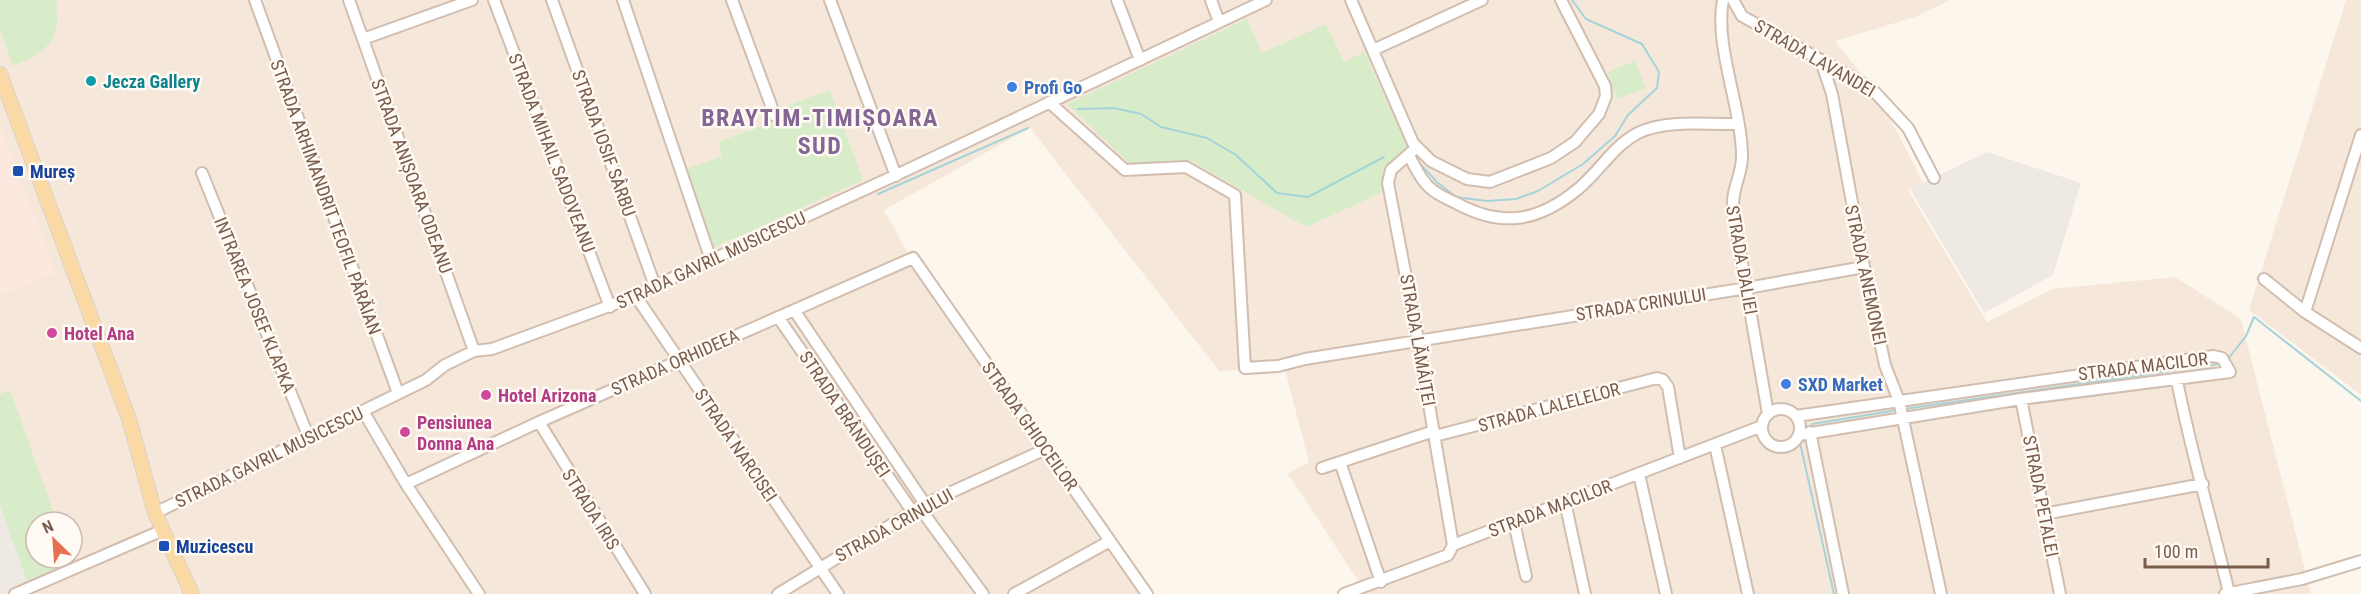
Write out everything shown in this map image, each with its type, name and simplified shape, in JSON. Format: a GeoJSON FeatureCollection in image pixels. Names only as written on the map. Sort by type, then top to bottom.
{"type":"FeatureCollection","features":[{"type":"Feature","properties":{"kind":"main road"},"geometry":{"type":"LineString","coordinates":[[0,74],[129,419],[155,513],[192,594]]}},
{"type":"Feature","properties":{"kind":"street","name":"STRADA ARHIMANDRIT TEOFIL PĂRĂIAN"},"geometry":{"type":"LineString","coordinates":[[255,0],[398,393]]}},
{"type":"Feature","properties":{"kind":"street","name":"STRADA ANIȘOARA ODEANU"},"geometry":{"type":"LineString","coordinates":[[349,0],[474,351]]}},
{"type":"Feature","properties":{"kind":"street"},"geometry":{"type":"LineString","coordinates":[[363,39],[472,0]]}},
{"type":"Feature","properties":{"kind":"street","name":"STRADA MIHAIL SADOVEANU"},"geometry":{"type":"LineString","coordinates":[[494,0],[610,307]]}},
{"type":"Feature","properties":{"kind":"street","name":"STRADA IOSIF SÂRBU"},"geometry":{"type":"LineString","coordinates":[[552,0],[656,286]]}},
{"type":"Feature","properties":{"kind":"street"},"geometry":{"type":"LineString","coordinates":[[623,0],[711,260]]}},
{"type":"Feature","properties":{"kind":"street"},"geometry":{"type":"LineString","coordinates":[[732,0],[775,116]]}},
{"type":"Feature","properties":{"kind":"street"},"geometry":{"type":"LineString","coordinates":[[830,0],[896,176]]}},
{"type":"Feature","properties":{"kind":"street"},"geometry":{"type":"LineString","coordinates":[[1117,0],[1140,60]]}},
{"type":"Feature","properties":{"kind":"street"},"geometry":{"type":"LineString","coordinates":[[1211,0],[1220,22]]}},
{"type":"Feature","properties":{"kind":"street","name":"STRADA GAVRIL MUSICESCU"},"geometry":{"type":"LineString","coordinates":[[155,513],[426,380],[445,365],[474,351],[492,349],[610,307],[896,176],[1266,0]]}},
{"type":"Feature","properties":{"kind":"street"},"geometry":{"type":"LineString","coordinates":[[1351,0],[1426,185],[1471,212],[1517,220],[1545,211],[1569,197],[1624,142],[1637,134],[1661,126],[1738,124]]}},
{"type":"Feature","properties":{"kind":"street"},"geometry":{"type":"LineString","coordinates":[[1373,50],[1482,0]]}},
{"type":"Feature","properties":{"kind":"street"},"geometry":{"type":"LineString","coordinates":[[1412,152],[1450,172],[1481,183],[1490,182],[1551,159],[1588,128],[1604,102],[1605,86],[1561,0]]}},
{"type":"Feature","properties":{"kind":"street","name":"STRADA DALIEI"},"geometry":{"type":"LineString","coordinates":[[1723,0],[1722,27],[1738,124],[1741,164],[1732,197],[1768,414]]}},
{"type":"Feature","properties":{"kind":"street","name":"STRADA LAVANDEI"},"geometry":{"type":"LineString","coordinates":[[1733,0],[1743,16],[1872,88],[1908,128],[1934,178]]}},
{"type":"Feature","properties":{"kind":"street","name":"STRADA ANEMONEI"},"geometry":{"type":"LineString","coordinates":[[1821,61],[1832,94],[1885,365],[1901,409],[1941,594]]}},
{"type":"Feature","properties":{"kind":"street","name":"STRADA CRINULUI"},"geometry":{"type":"LineString","coordinates":[[1050,102],[1125,170],[1186,166],[1235,195],[1245,368],[1278,366],[1305,358],[1747,288],[1864,267]]}},
{"type":"Feature","properties":{"kind":"street"},"geometry":{"type":"LineString","coordinates":[[2305,312],[2361,135]]}},
{"type":"Feature","properties":{"kind":"street","name":"STRADA LĂMÂIȚEI"},"geometry":{"type":"LineString","coordinates":[[1412,152],[1390,170],[1388,183],[1435,434],[1453,546]]}},
{"type":"Feature","properties":{"kind":"street","name":"INTRAREA JOSEF KLAPKA"},"geometry":{"type":"LineString","coordinates":[[202,173],[309,438]]}},
{"type":"Feature","properties":{"kind":"street","name":"STRADA ORHIDEEA"},"geometry":{"type":"LineString","coordinates":[[406,484],[539,422],[913,258]]}},
{"type":"Feature","properties":{"kind":"street","name":"STRADA GHIOCEILOR"},"geometry":{"type":"LineString","coordinates":[[913,258],[1147,594]]}},
{"type":"Feature","properties":{"kind":"street"},"geometry":{"type":"LineString","coordinates":[[2264,279],[2305,312],[2361,348]]}},
{"type":"Feature","properties":{"kind":"street","name":"STRADA NARCISEI"},"geometry":{"type":"LineString","coordinates":[[635,295],[838,594]]}},
{"type":"Feature","properties":{"kind":"street","name":"STRADA BRÂNDUȘEI"},"geometry":{"type":"LineString","coordinates":[[794,310],[919,507]]}},
{"type":"Feature","properties":{"kind":"street","name":"STRADA BRÂNDUȘEI"},"geometry":{"type":"LineString","coordinates":[[778,316],[983,594]]}},
{"type":"Feature","properties":{"kind":"street","name":"STRADA MACILOR"},"geometry":{"type":"LineString","coordinates":[[1796,416],[1901,409],[2021,399],[2177,381],[2230,372],[2222,358],[2213,356],[1901,409],[1804,434]]}},
{"type":"Feature","properties":{"kind":"street","name":"STRADA LALELELOR"},"geometry":{"type":"LineString","coordinates":[[1322,468],[1435,434],[1657,378],[1663,380],[1668,387],[1680,458]]}},
{"type":"Feature","properties":{"kind":"street"},"geometry":{"type":"LineString","coordinates":[[2177,381],[2191,453],[2203,484],[2227,594],[2302,579],[2361,561]]}},
{"type":"Feature","properties":{"kind":"street","name":"STRADA PETALEI"},"geometry":{"type":"LineString","coordinates":[[2021,399],[2060,594]]}},
{"type":"Feature","properties":{"kind":"street"},"geometry":{"type":"LineString","coordinates":[[1804,434],[1788,446],[1781,447],[1767,441],[1762,426],[1768,414],[1777,409],[1788,410],[1796,416],[1804,434],[1843,594]]}},
{"type":"Feature","properties":{"kind":"street"},"geometry":{"type":"LineString","coordinates":[[363,411],[406,484],[479,594]]}},
{"type":"Feature","properties":{"kind":"street","name":"STRADA IRIS"},"geometry":{"type":"LineString","coordinates":[[539,422],[645,594]]}},
{"type":"Feature","properties":{"kind":"street","name":"STRADA MACILOR"},"geometry":{"type":"LineString","coordinates":[[1344,594],[1448,555],[1453,546],[1762,426]]}},
{"type":"Feature","properties":{"kind":"street"},"geometry":{"type":"LineString","coordinates":[[1715,445],[1748,594]]}},
{"type":"Feature","properties":{"kind":"street","name":"STRADA CRINULUI"},"geometry":{"type":"LineString","coordinates":[[778,594],[919,507],[1046,449]]}},
{"type":"Feature","properties":{"kind":"street"},"geometry":{"type":"LineString","coordinates":[[1340,462],[1381,582]]}},
{"type":"Feature","properties":{"kind":"street"},"geometry":{"type":"LineString","coordinates":[[1639,474],[1666,594]]}},
{"type":"Feature","properties":{"kind":"street"},"geometry":{"type":"LineString","coordinates":[[2044,514],[2203,484]]}},
{"type":"Feature","properties":{"kind":"street"},"geometry":{"type":"LineString","coordinates":[[1565,502],[1585,594]]}},
{"type":"Feature","properties":{"kind":"street"},"geometry":{"type":"LineString","coordinates":[[1514,522],[1526,576]]}},
{"type":"Feature","properties":{"kind":"street","name":"STRADA GAVRIL MUSICESCU"},"geometry":{"type":"LineString","coordinates":[[15,594],[163,530]]}},
{"type":"Feature","properties":{"kind":"street"},"geometry":{"type":"LineString","coordinates":[[1014,594],[1110,540]]}},
{"type":"Feature","properties":{"kind":"shaded area"},"geometry":{"type":"Polygon","coordinates":[[[0,0],[1950,0],[1915,17],[1835,41],[1876,92],[1923,182],[1908,190],[1987,322],[2052,289],[2175,277],[2241,319],[2311,594],[1361,594],[1361,585],[1288,474],[1309,462],[1284,366],[1219,371],[1030,128],[884,210],[915,266],[1151,594],[0,594],[0,0]]]}},
{"type":"Feature","properties":{"kind":"shaded area"},"geometry":{"type":"Polygon","coordinates":[[[2346,0],[2361,0],[2361,395],[2249,310],[2346,0]]]}},
{"type":"Feature","properties":{"kind":"shaded area"},"geometry":{"type":"Polygon","coordinates":[[[0,126],[56,273],[0,295],[0,126]]]}},
{"type":"Feature","properties":{"kind":"shaded area"},"geometry":{"type":"Polygon","coordinates":[[[1987,152],[2081,183],[2053,275],[1984,313],[1910,189],[1987,152]]]}},
{"type":"Feature","properties":{"kind":"shaded area"},"geometry":{"type":"Polygon","coordinates":[[[0,505],[27,581],[0,592],[0,505]]]}},
{"type":"Feature","properties":{"kind":"green space"},"geometry":{"type":"Polygon","coordinates":[[[0,0],[57,0],[57,26],[45,49],[13,66],[0,30],[0,0]]]}},
{"type":"Feature","properties":{"kind":"green space"},"geometry":{"type":"Polygon","coordinates":[[[1247,19],[1262,53],[1326,24],[1344,62],[1364,52],[1408,147],[1384,168],[1383,192],[1306,227],[1188,159],[1131,165],[1067,104],[1247,19]]]}},
{"type":"Feature","properties":{"kind":"green space"},"geometry":{"type":"Polygon","coordinates":[[[1635,61],[1646,88],[1617,99],[1607,72],[1635,61]]]}},
{"type":"Feature","properties":{"kind":"green space"},"geometry":{"type":"Polygon","coordinates":[[[830,90],[863,180],[713,248],[686,169],[722,156],[718,142],[769,123],[778,125],[784,119],[781,108],[830,90]]]}},
{"type":"Feature","properties":{"kind":"green space"},"geometry":{"type":"Polygon","coordinates":[[[10,390],[53,510],[24,510],[24,570],[54,570],[27,581],[0,505],[0,394],[10,390]]]}},
{"type":"Feature","properties":{"kind":"waterway"},"geometry":{"type":"LineString","coordinates":[[1421,165],[1438,183],[1456,197],[1487,201],[1516,199],[1538,191],[1583,164],[1615,136],[1628,115],[1657,88],[1659,72],[1642,44],[1586,19],[1572,0]]}},
{"type":"Feature","properties":{"kind":"waterway"},"geometry":{"type":"LineString","coordinates":[[1078,109],[1114,108],[1141,114],[1161,127],[1207,138],[1236,155],[1277,193],[1308,197],[1384,157]]}},
{"type":"Feature","properties":{"kind":"waterway"},"geometry":{"type":"LineString","coordinates":[[878,194],[1028,128]]}},
{"type":"Feature","properties":{"kind":"waterway"},"geometry":{"type":"LineString","coordinates":[[2228,359],[2246,336],[2254,317],[2361,401]]}},
{"type":"Feature","properties":{"kind":"waterway"},"geometry":{"type":"LineString","coordinates":[[1904,409],[2219,364]]}},
{"type":"Feature","properties":{"kind":"waterway"},"geometry":{"type":"LineString","coordinates":[[1812,424],[1898,410]]}},
{"type":"Feature","properties":{"kind":"waterway"},"geometry":{"type":"LineString","coordinates":[[1800,443],[1834,594]]}},
{"type":"Feature","properties":{"kind":"place","name":"Jecza Gallery"},"geometry":{"type":"Point","coordinates":[91,81]}},
{"type":"Feature","properties":{"kind":"place","name":"Profi Go"},"geometry":{"type":"Point","coordinates":[1012,87]}},
{"type":"Feature","properties":{"kind":"place","name":"Mureș"},"geometry":{"type":"Point","coordinates":[18,171]}},
{"type":"Feature","properties":{"kind":"place","name":"Hotel Ana"},"geometry":{"type":"Point","coordinates":[52,333]}},
{"type":"Feature","properties":{"kind":"place","name":"SXD Market"},"geometry":{"type":"Point","coordinates":[1786,384]}},
{"type":"Feature","properties":{"kind":"place","name":"Hotel Arizona"},"geometry":{"type":"Point","coordinates":[486,395]}},
{"type":"Feature","properties":{"kind":"place","name":"Pensiunea Donna Ana"},"geometry":{"type":"Point","coordinates":[405,432]}},
{"type":"Feature","properties":{"kind":"place","name":"Muzicescu"},"geometry":{"type":"Point","coordinates":[164,546]}},
{"type":"Feature","properties":{"kind":"district","name":"BRAYTIM-TIMIȘOARA SUD"},"geometry":{"type":"Point","coordinates":[820,132]}}]}
